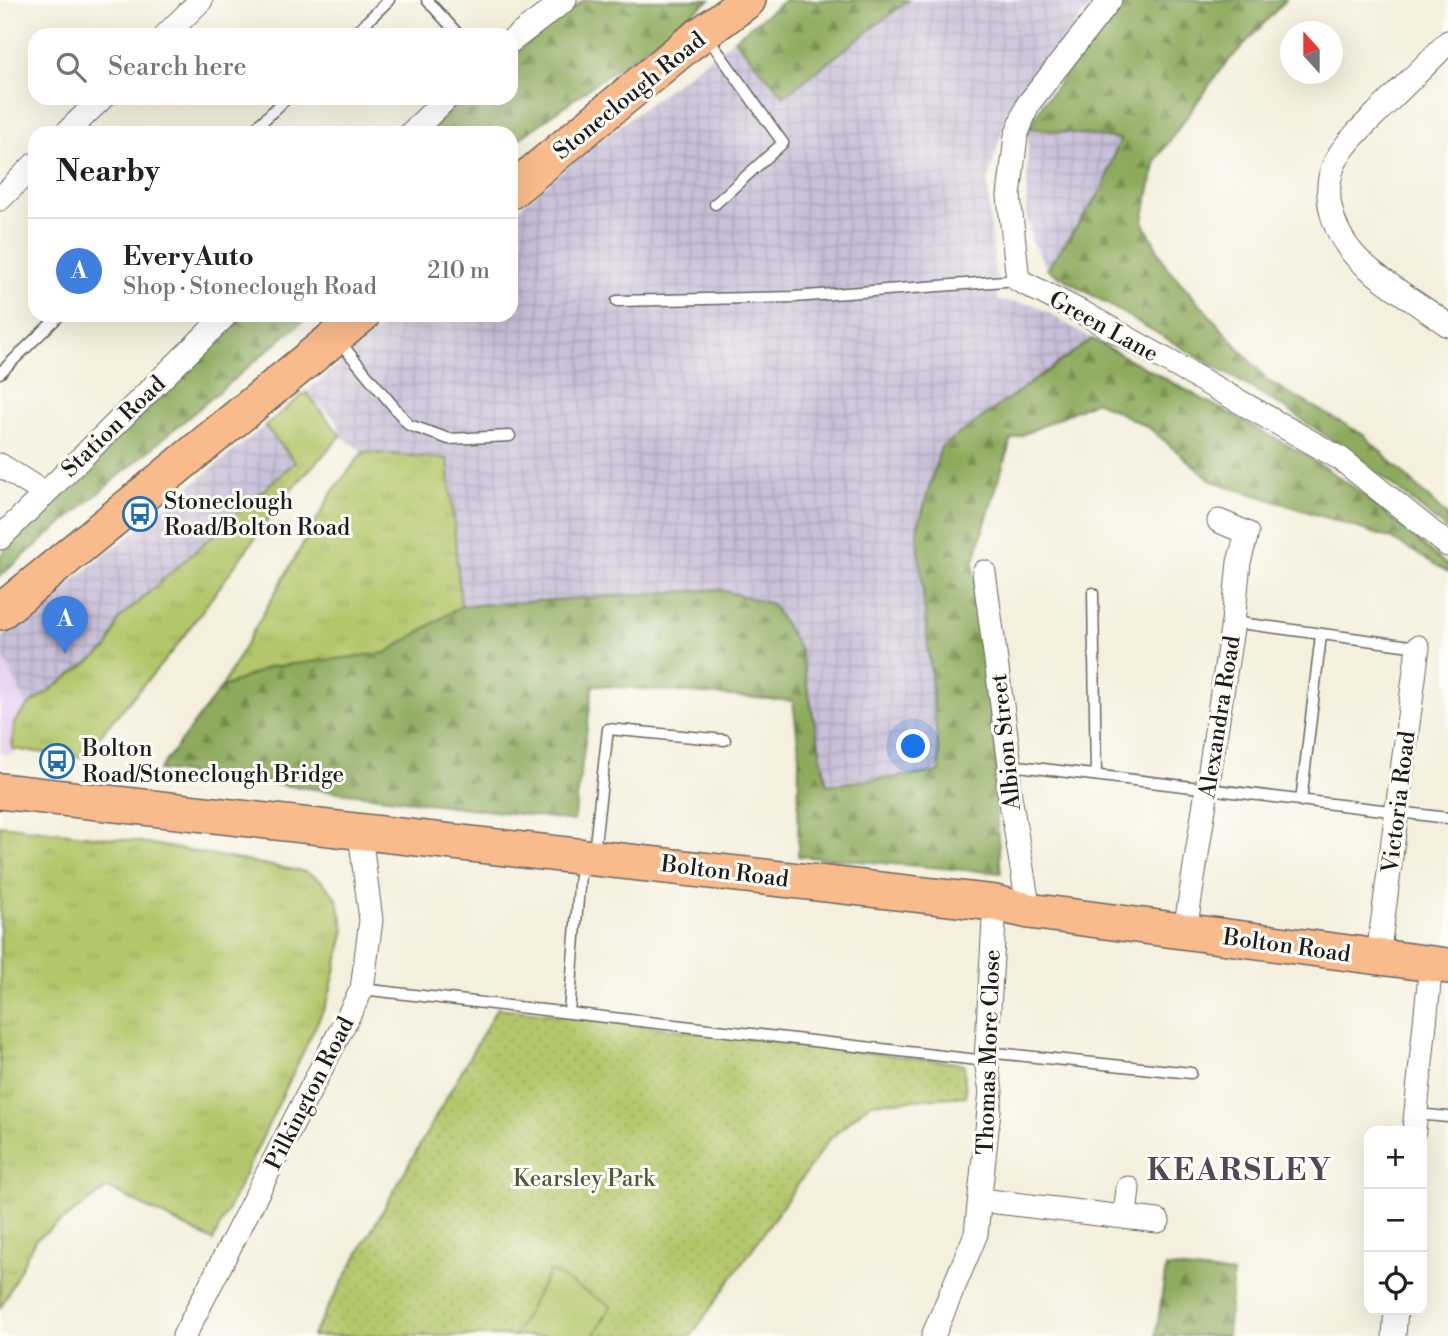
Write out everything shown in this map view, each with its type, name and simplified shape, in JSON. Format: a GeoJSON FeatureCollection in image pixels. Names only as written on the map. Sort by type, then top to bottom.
{"type":"FeatureCollection","features":[{"type":"Feature","properties":{"kind":"main road","name":"Stoneclough Road"},"geometry":{"type":"LineString","coordinates":[[518,185],[748,0]]}},
{"type":"Feature","properties":{"kind":"main road"},"geometry":{"type":"LineString","coordinates":[[0,612],[353,322]]}},
{"type":"Feature","properties":{"kind":"main road","name":"Bolton Road"},"geometry":{"type":"LineString","coordinates":[[0,791],[62,796],[360,834],[428,837],[995,903],[1029,911],[1439,965]]}},
{"type":"Feature","properties":{"kind":"street"},"geometry":{"type":"LineString","coordinates":[[173,28],[201,0]]}},
{"type":"Feature","properties":{"kind":"street"},"geometry":{"type":"LineString","coordinates":[[518,36],[565,0]]}},
{"type":"Feature","properties":{"kind":"street"},"geometry":{"type":"LineString","coordinates":[[1018,279],[1009,196],[1016,136],[1028,104],[1110,0]]}},
{"type":"Feature","properties":{"kind":"street"},"geometry":{"type":"LineString","coordinates":[[1448,42],[1353,137],[1338,156],[1328,197],[1332,218],[1345,243],[1362,262],[1448,325]]}},
{"type":"Feature","properties":{"kind":"street"},"geometry":{"type":"LineString","coordinates":[[73,126],[95,105]]}},
{"type":"Feature","properties":{"kind":"street"},"geometry":{"type":"LineString","coordinates":[[418,126],[440,105]]}},
{"type":"Feature","properties":{"kind":"street"},"geometry":{"type":"LineString","coordinates":[[0,199],[28,171]]}},
{"type":"Feature","properties":{"kind":"street","name":"Green Lane"},"geometry":{"type":"LineString","coordinates":[[1018,279],[1087,315],[1341,459],[1448,545]]}},
{"type":"Feature","properties":{"kind":"street","name":"Station Road"},"geometry":{"type":"LineString","coordinates":[[0,538],[219,322]]}},
{"type":"Feature","properties":{"kind":"street"},"geometry":{"type":"LineString","coordinates":[[0,465],[44,494]]}},
{"type":"Feature","properties":{"kind":"street","name":"Alexandra Road"},"geometry":{"type":"LineString","coordinates":[[1185,931],[1233,622],[1239,562],[1247,533],[1219,521]]}},
{"type":"Feature","properties":{"kind":"street","name":"Albion Street"},"geometry":{"type":"LineString","coordinates":[[985,572],[1010,765],[1008,784],[1029,911]]}},
{"type":"Feature","properties":{"kind":"street","name":"Victoria Road"},"geometry":{"type":"LineString","coordinates":[[1378,957],[1418,647]]}},
{"type":"Feature","properties":{"kind":"street","name":"Pilkington Road"},"geometry":{"type":"LineString","coordinates":[[184,1336],[362,989],[371,919],[360,834]]}},
{"type":"Feature","properties":{"kind":"street","name":"Thomas More Close"},"geometry":{"type":"LineString","coordinates":[[933,1336],[976,1234],[992,1091],[986,1056],[995,903]]}},
{"type":"Feature","properties":{"kind":"street"},"geometry":{"type":"LineString","coordinates":[[1415,1123],[1439,965]]}},
{"type":"Feature","properties":{"kind":"street"},"geometry":{"type":"LineString","coordinates":[[1125,1217],[1128,1188]]}},
{"type":"Feature","properties":{"kind":"street"},"geometry":{"type":"LineString","coordinates":[[980,1200],[1158,1221]]}},
{"type":"Feature","properties":{"kind":"street"},"geometry":{"type":"LineString","coordinates":[[1394,1336],[1396,1315]]}},
{"type":"Feature","properties":{"kind":"lane"},"geometry":{"type":"LineString","coordinates":[[360,28],[389,0]]}},
{"type":"Feature","properties":{"kind":"lane"},"geometry":{"type":"LineString","coordinates":[[428,0],[453,28]]}},
{"type":"Feature","properties":{"kind":"lane"},"geometry":{"type":"LineString","coordinates":[[704,33],[783,143],[715,204]]}},
{"type":"Feature","properties":{"kind":"lane"},"geometry":{"type":"LineString","coordinates":[[257,126],[280,105]]}},
{"type":"Feature","properties":{"kind":"lane"},"geometry":{"type":"LineString","coordinates":[[617,301],[794,297],[1018,279]]}},
{"type":"Feature","properties":{"kind":"lane"},"geometry":{"type":"LineString","coordinates":[[0,373],[53,322]]}},
{"type":"Feature","properties":{"kind":"lane"},"geometry":{"type":"LineString","coordinates":[[335,337],[409,425],[449,439],[510,436]]}},
{"type":"Feature","properties":{"kind":"lane"},"geometry":{"type":"LineString","coordinates":[[1093,593],[1096,775]]}},
{"type":"Feature","properties":{"kind":"lane"},"geometry":{"type":"LineString","coordinates":[[1233,622],[1418,647]]}},
{"type":"Feature","properties":{"kind":"lane"},"geometry":{"type":"LineString","coordinates":[[1301,801],[1321,635]]}},
{"type":"Feature","properties":{"kind":"lane"},"geometry":{"type":"LineString","coordinates":[[569,1013],[588,855],[608,729],[725,740]]}},
{"type":"Feature","properties":{"kind":"lane"},"geometry":{"type":"LineString","coordinates":[[1010,765],[1448,818]]}},
{"type":"Feature","properties":{"kind":"lane"},"geometry":{"type":"LineString","coordinates":[[362,989],[986,1056],[1191,1073]]}},
{"type":"Feature","properties":{"kind":"lane"},"geometry":{"type":"LineString","coordinates":[[1415,1123],[1448,1117]]}},
{"type":"Feature","properties":{"kind":"shaded area"},"geometry":{"type":"Polygon","coordinates":[[[909,0],[1094,0],[1004,123],[987,185],[998,301],[1033,304],[1092,339],[941,447],[917,530],[940,772],[827,785],[800,649],[718,589],[461,606],[448,459],[363,452],[341,436],[337,421],[306,392],[387,322],[518,322],[518,209],[577,158],[734,39],[784,95],[909,0]]]}},
{"type":"Feature","properties":{"kind":"shaded area"},"geometry":{"type":"Polygon","coordinates":[[[1029,128],[1120,139],[1102,190],[1047,269],[1032,241],[1026,214],[1029,128]]]}},
{"type":"Feature","properties":{"kind":"shaded area"},"geometry":{"type":"Polygon","coordinates":[[[265,426],[295,462],[119,619],[107,649],[28,706],[0,651],[0,639],[265,426]]]}},
{"type":"Feature","properties":{"kind":"shaded area"},"geometry":{"type":"Polygon","coordinates":[[[0,651],[28,706],[14,723],[12,755],[0,754],[0,651]]]}},
{"type":"Feature","properties":{"kind":"green space"},"geometry":{"type":"Polygon","coordinates":[[[584,0],[710,0],[518,140],[518,126],[435,126],[456,105],[518,105],[518,51],[584,0]]]}},
{"type":"Feature","properties":{"kind":"green space"},"geometry":{"type":"Polygon","coordinates":[[[785,0],[909,0],[784,96],[734,39],[785,0]]]}},
{"type":"Feature","properties":{"kind":"green space"},"geometry":{"type":"Polygon","coordinates":[[[1124,0],[1286,0],[1221,69],[1156,160],[1143,221],[1166,266],[1268,381],[1364,435],[1448,517],[1448,531],[1371,467],[1282,406],[1047,269],[1102,190],[1120,139],[1029,128],[1044,102],[1124,0]]]}},
{"type":"Feature","properties":{"kind":"green space"},"geometry":{"type":"Polygon","coordinates":[[[233,322],[302,322],[0,576],[0,556],[233,322]]]}},
{"type":"Feature","properties":{"kind":"green space"},"geometry":{"type":"Polygon","coordinates":[[[1092,339],[1306,455],[1356,489],[1448,566],[1448,572],[1392,539],[1212,481],[1148,427],[1096,401],[1011,440],[973,563],[997,763],[994,788],[1001,873],[798,856],[799,750],[793,701],[593,685],[574,821],[159,770],[221,688],[269,667],[386,653],[461,606],[718,589],[772,604],[800,649],[827,785],[940,772],[917,530],[941,447],[1092,339]]]}},
{"type":"Feature","properties":{"kind":"green space"},"geometry":{"type":"Polygon","coordinates":[[[306,392],[341,436],[287,494],[173,651],[81,757],[12,749],[14,723],[28,706],[107,649],[119,619],[295,462],[265,426],[306,392]]]}},
{"type":"Feature","properties":{"kind":"green space"},"geometry":{"type":"Polygon","coordinates":[[[363,452],[448,459],[461,606],[386,653],[269,667],[221,688],[333,491],[363,452]]]}},
{"type":"Feature","properties":{"kind":"green space"},"geometry":{"type":"Polygon","coordinates":[[[0,825],[135,841],[306,872],[322,881],[337,899],[345,930],[328,1000],[213,1241],[108,1188],[35,1240],[0,1309],[0,825]]]}},
{"type":"Feature","properties":{"kind":"green space","name":"Kearsley Park"},"geometry":{"type":"Polygon","coordinates":[[[497,1008],[964,1064],[966,1096],[870,1103],[829,1140],[691,1336],[312,1336],[497,1008]]]}},
{"type":"Feature","properties":{"kind":"green space"},"geometry":{"type":"Polygon","coordinates":[[[1166,1267],[1233,1274],[1227,1336],[1156,1336],[1166,1267]]]}},
{"type":"Feature","properties":{"kind":"green space"},"geometry":{"type":"Polygon","coordinates":[[[550,1271],[611,1306],[594,1336],[514,1336],[550,1271]]]}},
{"type":"Feature","properties":{"kind":"place","name":"Stoneclough Road/Bolton Road"},"geometry":{"type":"Point","coordinates":[140,514]}},
{"type":"Feature","properties":{"kind":"place","name":"EveryAuto"},"geometry":{"type":"Point","coordinates":[65,654]}},
{"type":"Feature","properties":{"kind":"place","name":"Bolton Road/Stoneclough Bridge"},"geometry":{"type":"Point","coordinates":[57,761]}},
{"type":"Feature","properties":{"kind":"district","name":"KEARSLEY"},"geometry":{"type":"Point","coordinates":[1240,1170]}}]}
